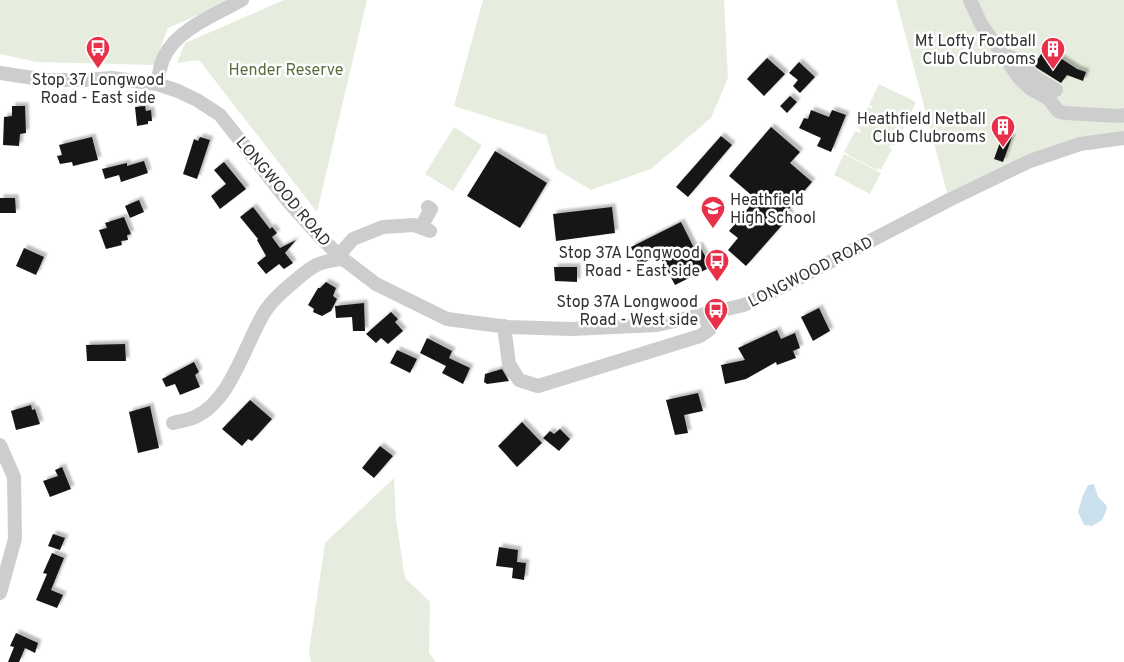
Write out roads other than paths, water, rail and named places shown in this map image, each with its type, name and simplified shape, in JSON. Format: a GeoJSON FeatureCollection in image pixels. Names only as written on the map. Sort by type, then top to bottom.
{"type":"FeatureCollection","features":[{"type":"Feature","properties":{"kind":"street"},"geometry":{"type":"LineString","coordinates":[[157,84],[164,58],[173,42],[186,31],[242,0]]}},
{"type":"Feature","properties":{"kind":"street"},"geometry":{"type":"LineString","coordinates":[[970,0],[982,24],[1026,85],[1049,99],[1058,111],[1065,113],[1124,115]]}},
{"type":"Feature","properties":{"kind":"street"},"geometry":{"type":"LineString","coordinates":[[1004,55],[1015,58],[1026,66],[1030,72],[1056,90]]}},
{"type":"Feature","properties":{"kind":"street","name":"LONGWOOD ROAD"},"geometry":{"type":"LineString","coordinates":[[0,73],[47,80],[112,78],[157,84],[178,91],[197,100],[220,115],[287,200],[320,237],[341,257],[376,284],[447,319],[504,326],[572,330],[657,325],[744,305],[949,200],[1030,161],[1080,144],[1124,138]]}},
{"type":"Feature","properties":{"kind":"street"},"geometry":{"type":"LineString","coordinates":[[173,423],[196,417],[212,405],[230,383],[264,312],[278,295],[312,266],[326,260],[341,257],[354,239],[383,227],[414,225],[426,229],[431,209],[428,207]]}},
{"type":"Feature","properties":{"kind":"street"},"geometry":{"type":"LineString","coordinates":[[312,266],[320,237]]}},
{"type":"Feature","properties":{"kind":"street"},"geometry":{"type":"LineString","coordinates":[[504,326],[509,364],[519,380],[538,386],[700,336],[710,329],[704,315]]}},
{"type":"Feature","properties":{"kind":"street"},"geometry":{"type":"LineString","coordinates":[[0,445],[14,477],[15,539],[0,593]]}},
{"type":"Feature","properties":{"kind":"water"},"geometry":{"type":"Polygon","coordinates":[[[1094,484],[1098,497],[1106,505],[1107,509],[1102,520],[1092,526],[1084,525],[1078,512],[1088,485],[1094,484]]]}},
{"type":"Feature","properties":{"kind":"place","name":"Stop 37 Longwood Road - East side"},"geometry":{"type":"Point","coordinates":[98,69]}},
{"type":"Feature","properties":{"kind":"place","name":"Mt Lofty Football Club Clubrooms"},"geometry":{"type":"Point","coordinates":[1053,70]}},
{"type":"Feature","properties":{"kind":"place","name":"Heathfield Netball Club Clubrooms"},"geometry":{"type":"Point","coordinates":[1003,148]}},
{"type":"Feature","properties":{"kind":"place","name":"Heathfield High School"},"geometry":{"type":"Point","coordinates":[713,229]}},
{"type":"Feature","properties":{"kind":"place","name":"Stop 37A Longwood Road - East side"},"geometry":{"type":"Point","coordinates":[717,282]}},
{"type":"Feature","properties":{"kind":"place","name":"Stop 37A Longwood Road - West side"},"geometry":{"type":"Point","coordinates":[716,331]}},
{"type":"Feature","properties":{"kind":"park label","name":"Hender Reserve"},"geometry":{"type":"Point","coordinates":[286,69]}}]}
